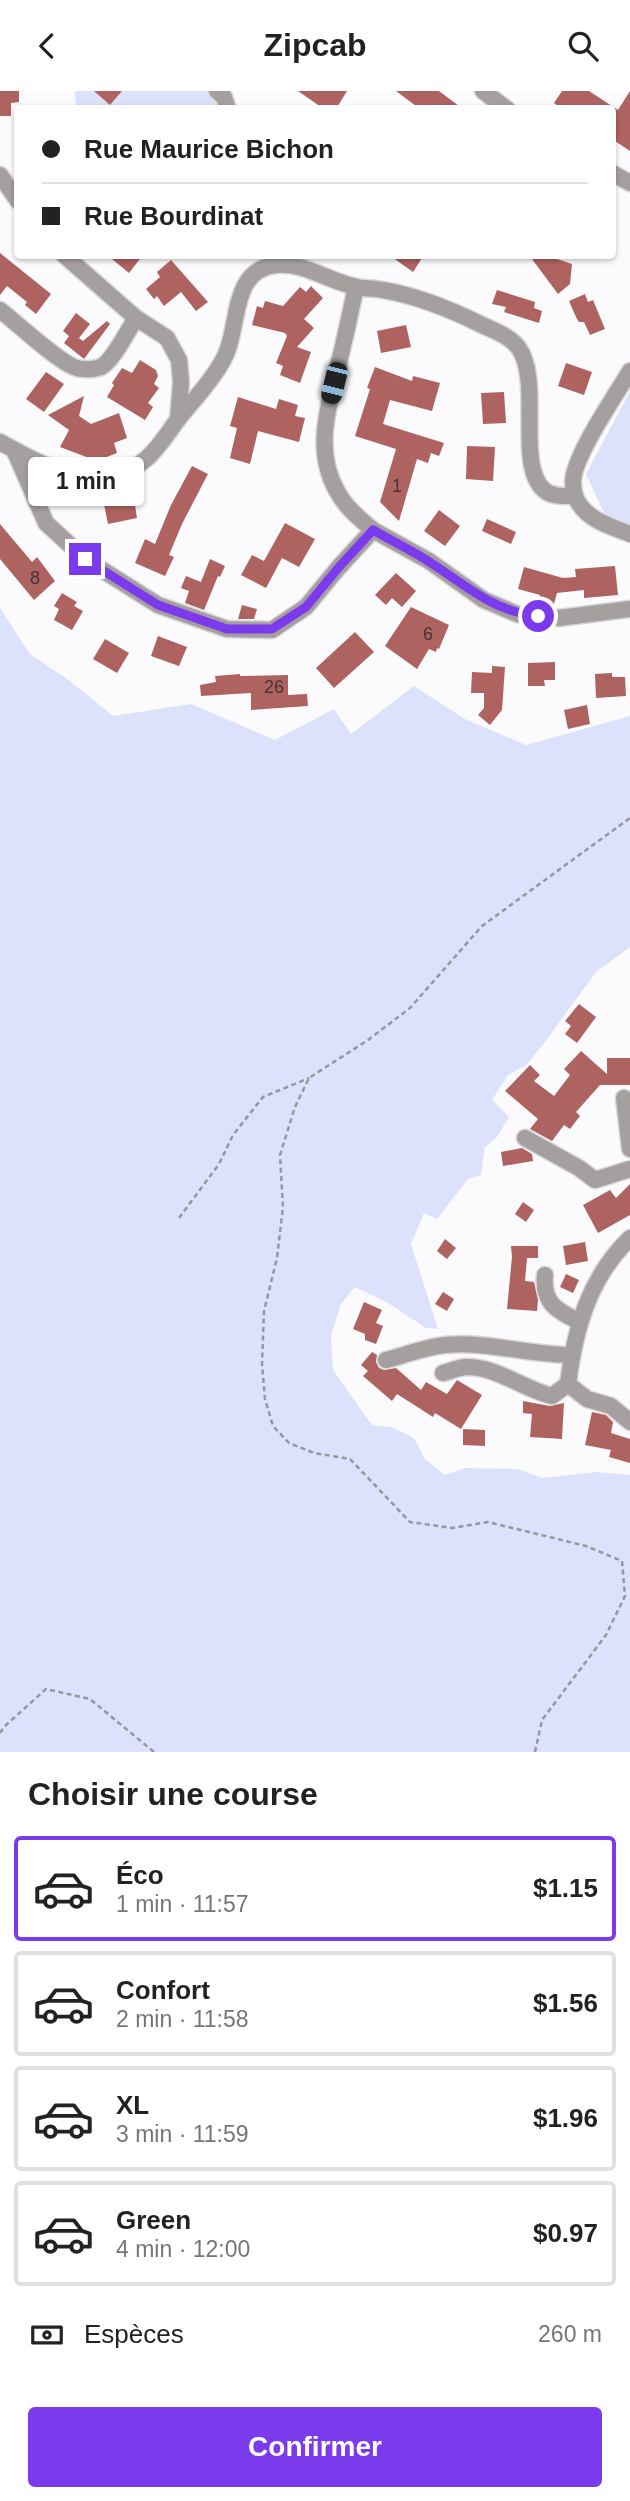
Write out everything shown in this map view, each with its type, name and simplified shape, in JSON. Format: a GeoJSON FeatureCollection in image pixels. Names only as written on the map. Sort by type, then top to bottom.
{"type":"FeatureCollection","features":[{"type":"Feature","properties":{"kind":"street"},"geometry":{"type":"LineString","coordinates":[[217,91],[224,97],[227,105]]}},
{"type":"Feature","properties":{"kind":"street"},"geometry":{"type":"LineString","coordinates":[[483,91],[502,105]]}},
{"type":"Feature","properties":{"kind":"street"},"geometry":{"type":"LineString","coordinates":[[0,175],[14,195]]}},
{"type":"Feature","properties":{"kind":"street"},"geometry":{"type":"LineString","coordinates":[[69,259],[136,318],[167,338],[179,360],[181,382],[178,419]]}},
{"type":"Feature","properties":{"kind":"street"},"geometry":{"type":"LineString","coordinates":[[7,446],[49,467],[77,477],[115,477],[147,458],[205,386],[228,352],[242,287],[257,262],[293,264],[356,287],[381,289],[437,304],[501,333],[516,346],[526,361],[531,467],[543,489],[555,495],[574,496]]}},
{"type":"Feature","properties":{"kind":"street"},"geometry":{"type":"LineString","coordinates":[[356,287],[325,420],[327,468],[337,492],[352,512],[373,530],[429,561],[484,600],[517,614],[559,618],[630,608]]}},
{"type":"Feature","properties":{"kind":"street"},"geometry":{"type":"LineString","coordinates":[[0,310],[60,358],[74,367],[88,369],[102,366],[113,355],[136,318]]}},
{"type":"Feature","properties":{"kind":"street"},"geometry":{"type":"LineString","coordinates":[[630,371],[580,458],[572,481],[574,496],[584,511],[599,522],[630,534]]}},
{"type":"Feature","properties":{"kind":"street"},"geometry":{"type":"LineString","coordinates":[[7,446],[46,523],[85,559],[158,605],[227,629],[272,629],[306,607],[373,530]]}},
{"type":"Feature","properties":{"kind":"street"},"geometry":{"type":"LineString","coordinates":[[624,1098],[630,1149]]}},
{"type":"Feature","properties":{"kind":"street"},"geometry":{"type":"LineString","coordinates":[[525,1138],[595,1180],[630,1170]]}},
{"type":"Feature","properties":{"kind":"street"},"geometry":{"type":"LineString","coordinates":[[443,1373],[464,1367],[482,1369],[513,1380],[535,1392],[552,1396],[568,1384],[571,1356],[587,1299],[615,1252],[630,1238]]}},
{"type":"Feature","properties":{"kind":"street"},"geometry":{"type":"LineString","coordinates":[[545,1275],[544,1286],[555,1310],[580,1322]]}},
{"type":"Feature","properties":{"kind":"street"},"geometry":{"type":"LineString","coordinates":[[386,1360],[444,1345],[492,1346],[571,1356]]}},
{"type":"Feature","properties":{"kind":"street"},"geometry":{"type":"LineString","coordinates":[[568,1384],[587,1399],[611,1406],[630,1422]]}},
{"type":"Feature","properties":{"kind":"path"},"geometry":{"type":"LineString","coordinates":[[179,1218],[219,1164],[233,1135],[263,1097],[309,1078],[368,1040],[410,1008],[482,926],[630,818]]}},
{"type":"Feature","properties":{"kind":"path"},"geometry":{"type":"LineString","coordinates":[[309,1078],[295,1107],[280,1155],[284,1207],[277,1258],[264,1311],[262,1365],[265,1399],[274,1426],[289,1443],[314,1453],[350,1459],[410,1522],[452,1528],[488,1522],[586,1546],[622,1561],[625,1596],[606,1635],[541,1720],[535,1752]]}},
{"type":"Feature","properties":{"kind":"path"},"geometry":{"type":"LineString","coordinates":[[0,1733],[46,1689],[90,1699],[154,1752]]}},
{"type":"Feature","properties":{"kind":"shaded area"},"geometry":{"type":"Polygon","coordinates":[[[75,91],[211,91],[222,105],[76,105],[75,91]]]}},
{"type":"Feature","properties":{"kind":"shaded area"},"geometry":{"type":"Polygon","coordinates":[[[630,391],[630,525],[605,515],[586,474],[630,391]]]}},
{"type":"Feature","properties":{"kind":"shaded area"},"geometry":{"type":"Polygon","coordinates":[[[0,608],[30,654],[70,681],[113,716],[191,704],[275,740],[334,709],[351,734],[414,686],[465,719],[526,745],[630,716],[630,947],[596,972],[526,1065],[508,1075],[492,1100],[509,1117],[497,1137],[485,1147],[481,1175],[468,1179],[437,1219],[424,1213],[411,1244],[438,1329],[426,1328],[388,1303],[355,1287],[341,1304],[331,1335],[333,1370],[372,1425],[391,1427],[414,1438],[425,1459],[445,1475],[465,1468],[517,1469],[543,1478],[596,1472],[630,1475],[630,1752],[0,1752],[0,608]]]}},
{"type":"Feature","properties":{"kind":"building"},"geometry":{"type":"Polygon","coordinates":[[[0,91],[19,91],[19,102],[11,103],[11,116],[0,116],[0,91]]]}},
{"type":"Feature","properties":{"kind":"building"},"geometry":{"type":"Polygon","coordinates":[[[94,91],[122,91],[110,105],[94,91]]]}},
{"type":"Feature","properties":{"kind":"building"},"geometry":{"type":"Polygon","coordinates":[[[298,91],[347,91],[338,105],[318,105],[298,91]]]}},
{"type":"Feature","properties":{"kind":"building"},"geometry":{"type":"Polygon","coordinates":[[[396,91],[439,91],[458,105],[415,105],[396,91]]]}},
{"type":"Feature","properties":{"kind":"building"},"geometry":{"type":"Polygon","coordinates":[[[562,91],[589,91],[610,105],[557,105],[554,103],[562,91]]]}},
{"type":"Feature","properties":{"kind":"building"},"geometry":{"type":"Polygon","coordinates":[[[630,91],[630,151],[616,142],[616,109],[618,110],[630,91]]]}},
{"type":"Feature","properties":{"kind":"building"},"geometry":{"type":"Polygon","coordinates":[[[0,253],[51,294],[36,314],[25,305],[27,302],[7,286],[0,295],[0,253]]]}},
{"type":"Feature","properties":{"kind":"building"},"geometry":{"type":"Polygon","coordinates":[[[112,259],[140,259],[129,273],[112,259]]]}},
{"type":"Feature","properties":{"kind":"building"},"geometry":{"type":"Polygon","coordinates":[[[395,259],[421,259],[413,272],[395,259]]]}},
{"type":"Feature","properties":{"kind":"building"},"geometry":{"type":"Polygon","coordinates":[[[532,259],[557,259],[572,264],[570,284],[558,294],[532,259]]]}},
{"type":"Feature","properties":{"kind":"building"},"geometry":{"type":"Polygon","coordinates":[[[171,260],[208,302],[196,311],[181,292],[164,306],[157,296],[154,299],[146,289],[160,277],[157,272],[171,260]]]}},
{"type":"Feature","properties":{"kind":"building"},"geometry":{"type":"Polygon","coordinates":[[[311,286],[323,298],[304,319],[314,328],[297,347],[311,352],[300,383],[280,375],[283,366],[276,363],[287,336],[285,333],[252,325],[257,306],[263,308],[265,301],[283,306],[300,287],[306,292],[311,286]]]}},
{"type":"Feature","properties":{"kind":"building"},"geometry":{"type":"Polygon","coordinates":[[[497,290],[535,302],[534,308],[542,311],[539,323],[504,312],[506,307],[492,304],[497,290]]]}},
{"type":"Feature","properties":{"kind":"building"},"geometry":{"type":"Polygon","coordinates":[[[585,294],[588,302],[593,300],[605,329],[590,335],[584,322],[579,322],[569,301],[585,294]]]}},
{"type":"Feature","properties":{"kind":"building"},"geometry":{"type":"Polygon","coordinates":[[[76,313],[90,324],[79,338],[83,341],[107,321],[110,324],[84,359],[64,343],[69,336],[63,331],[76,313]]]}},
{"type":"Feature","properties":{"kind":"building"},"geometry":{"type":"Polygon","coordinates":[[[406,325],[411,347],[381,353],[377,331],[406,325]]]}},
{"type":"Feature","properties":{"kind":"building"},"geometry":{"type":"Polygon","coordinates":[[[140,360],[156,370],[158,376],[154,384],[159,388],[148,403],[153,407],[145,420],[107,397],[122,368],[132,373],[140,360]]]}},
{"type":"Feature","properties":{"kind":"building"},"geometry":{"type":"Polygon","coordinates":[[[566,363],[592,372],[584,395],[558,386],[566,363]]]}},
{"type":"Feature","properties":{"kind":"building"},"geometry":{"type":"Polygon","coordinates":[[[375,367],[412,381],[413,376],[440,383],[432,411],[390,400],[383,424],[444,443],[439,456],[431,453],[428,463],[417,459],[399,521],[380,502],[396,449],[355,436],[375,367]]]}},
{"type":"Feature","properties":{"kind":"building"},"geometry":{"type":"Polygon","coordinates":[[[46,372],[64,384],[44,412],[26,399],[46,372]]]}},
{"type":"Feature","properties":{"kind":"building"},"geometry":{"type":"Polygon","coordinates":[[[504,392],[506,423],[483,424],[481,393],[504,392]]]}},
{"type":"Feature","properties":{"kind":"building"},"geometry":{"type":"Polygon","coordinates":[[[84,396],[79,416],[91,424],[119,413],[127,438],[114,443],[117,453],[91,463],[89,458],[60,447],[69,430],[48,415],[84,396]]]}},
{"type":"Feature","properties":{"kind":"building"},"geometry":{"type":"Polygon","coordinates":[[[238,397],[276,409],[279,399],[298,405],[295,416],[305,418],[299,442],[258,431],[250,464],[230,458],[237,428],[230,426],[238,397]]]}},
{"type":"Feature","properties":{"kind":"building"},"geometry":{"type":"Polygon","coordinates":[[[467,446],[495,447],[493,481],[466,479],[467,446]]]}},
{"type":"Feature","properties":{"kind":"building"},"geometry":{"type":"Polygon","coordinates":[[[192,466],[208,474],[182,524],[169,555],[174,557],[165,576],[135,563],[145,539],[155,544],[171,505],[192,466]]]}},
{"type":"Feature","properties":{"kind":"building"},"geometry":{"type":"Polygon","coordinates":[[[134,499],[137,518],[108,524],[104,504],[134,499]]]}},
{"type":"Feature","properties":{"kind":"building"},"geometry":{"type":"Polygon","coordinates":[[[439,510],[460,526],[445,546],[424,531],[439,510]]]}},
{"type":"Feature","properties":{"kind":"building"},"geometry":{"type":"Polygon","coordinates":[[[487,519],[516,532],[511,544],[482,531],[487,519]]]}},
{"type":"Feature","properties":{"kind":"building"},"geometry":{"type":"Polygon","coordinates":[[[285,523],[315,539],[299,567],[282,558],[266,588],[241,575],[252,555],[264,561],[285,523]]]}},
{"type":"Feature","properties":{"kind":"building"},"geometry":{"type":"Polygon","coordinates":[[[0,524],[32,562],[37,557],[55,581],[34,600],[0,559],[0,524]]]}},
{"type":"Feature","properties":{"kind":"building"},"geometry":{"type":"Polygon","coordinates":[[[210,559],[225,566],[204,610],[185,603],[189,591],[181,588],[186,576],[201,582],[210,559]]]}},
{"type":"Feature","properties":{"kind":"building"},"geometry":{"type":"Polygon","coordinates":[[[615,566],[618,595],[584,598],[584,590],[557,593],[553,607],[537,603],[540,595],[518,589],[524,567],[563,578],[576,577],[575,569],[615,566]]]}},
{"type":"Feature","properties":{"kind":"building"},"geometry":{"type":"Polygon","coordinates":[[[396,573],[416,591],[402,607],[392,598],[386,605],[375,595],[396,573]]]}},
{"type":"Feature","properties":{"kind":"building"},"geometry":{"type":"Polygon","coordinates":[[[62,593],[77,602],[74,606],[83,611],[72,630],[54,620],[59,609],[54,606],[62,593]]]}},
{"type":"Feature","properties":{"kind":"building"},"geometry":{"type":"Polygon","coordinates":[[[242,605],[257,609],[254,619],[238,619],[242,605]]]}},
{"type":"Feature","properties":{"kind":"building"},"geometry":{"type":"Polygon","coordinates":[[[411,607],[449,625],[439,649],[437,648],[436,652],[429,649],[417,669],[385,646],[411,607]]]}},
{"type":"Feature","properties":{"kind":"building"},"geometry":{"type":"Polygon","coordinates":[[[355,632],[374,652],[334,688],[316,668],[355,632]]]}},
{"type":"Feature","properties":{"kind":"building"},"geometry":{"type":"Polygon","coordinates":[[[158,636],[187,647],[179,666],[151,656],[158,636]]]}},
{"type":"Feature","properties":{"kind":"building"},"geometry":{"type":"Polygon","coordinates":[[[105,639],[129,653],[117,673],[93,659],[105,639]]]}},
{"type":"Feature","properties":{"kind":"building"},"geometry":{"type":"Polygon","coordinates":[[[555,662],[555,680],[544,680],[545,686],[528,686],[528,663],[555,662]]]}},
{"type":"Feature","properties":{"kind":"building"},"geometry":{"type":"Polygon","coordinates":[[[492,666],[505,667],[502,710],[490,725],[478,715],[484,708],[484,693],[471,693],[472,672],[492,673],[492,666]]]}},
{"type":"Feature","properties":{"kind":"building"},"geometry":{"type":"Polygon","coordinates":[[[612,673],[612,677],[625,677],[626,696],[596,698],[595,674],[612,673]]]}},
{"type":"Feature","properties":{"kind":"building"},"geometry":{"type":"Polygon","coordinates":[[[288,675],[288,695],[307,694],[308,706],[251,710],[251,693],[201,696],[200,685],[216,682],[215,676],[288,675]]]}},
{"type":"Feature","properties":{"kind":"building"},"geometry":{"type":"Polygon","coordinates":[[[587,705],[590,724],[568,729],[564,710],[587,705]]]}},
{"type":"Feature","properties":{"kind":"building"},"geometry":{"type":"Polygon","coordinates":[[[579,1004],[596,1017],[577,1043],[565,1034],[571,1026],[565,1021],[579,1004]]]}},
{"type":"Feature","properties":{"kind":"building"},"geometry":{"type":"Polygon","coordinates":[[[581,1051],[607,1074],[607,1058],[630,1058],[630,1085],[600,1085],[576,1112],[580,1116],[570,1129],[564,1125],[552,1141],[530,1129],[538,1119],[505,1091],[530,1065],[540,1075],[534,1081],[554,1096],[570,1075],[564,1069],[581,1051]]]}},
{"type":"Feature","properties":{"kind":"building"},"geometry":{"type":"Polygon","coordinates":[[[522,1148],[532,1154],[533,1161],[503,1166],[501,1152],[522,1148]]]}},
{"type":"Feature","properties":{"kind":"building"},"geometry":{"type":"Polygon","coordinates":[[[630,1184],[630,1215],[598,1233],[583,1205],[610,1190],[616,1198],[630,1184]]]}},
{"type":"Feature","properties":{"kind":"building"},"geometry":{"type":"Polygon","coordinates":[[[523,1202],[534,1210],[526,1222],[515,1214],[523,1202]]]}},
{"type":"Feature","properties":{"kind":"building"},"geometry":{"type":"Polygon","coordinates":[[[445,1239],[456,1248],[447,1259],[437,1251],[445,1239]]]}},
{"type":"Feature","properties":{"kind":"building"},"geometry":{"type":"Polygon","coordinates":[[[585,1242],[588,1261],[566,1265],[563,1246],[585,1242]]]}},
{"type":"Feature","properties":{"kind":"building"},"geometry":{"type":"Polygon","coordinates":[[[511,1246],[538,1246],[538,1258],[527,1258],[525,1281],[534,1282],[538,1300],[537,1311],[507,1309],[511,1246]]]}},
{"type":"Feature","properties":{"kind":"building"},"geometry":{"type":"Polygon","coordinates":[[[566,1274],[579,1280],[573,1293],[560,1287],[566,1274]]]}},
{"type":"Feature","properties":{"kind":"building"},"geometry":{"type":"Polygon","coordinates":[[[443,1292],[454,1299],[447,1311],[435,1304],[443,1292]]]}},
{"type":"Feature","properties":{"kind":"building"},"geometry":{"type":"Polygon","coordinates":[[[364,1302],[382,1310],[376,1323],[383,1326],[376,1344],[365,1340],[365,1334],[353,1329],[364,1302]]]}},
{"type":"Feature","properties":{"kind":"building"},"geometry":{"type":"Polygon","coordinates":[[[372,1352],[377,1355],[379,1368],[396,1368],[421,1390],[426,1382],[447,1394],[457,1380],[482,1395],[461,1429],[435,1413],[433,1417],[397,1394],[392,1401],[363,1376],[368,1371],[361,1365],[372,1352]]]}},
{"type":"Feature","properties":{"kind":"building"},"geometry":{"type":"Polygon","coordinates":[[[523,1401],[550,1406],[564,1403],[562,1439],[530,1437],[532,1414],[523,1413],[523,1401]]]}},
{"type":"Feature","properties":{"kind":"building"},"geometry":{"type":"Polygon","coordinates":[[[592,1412],[606,1415],[613,1422],[611,1433],[630,1439],[630,1463],[609,1457],[611,1450],[585,1445],[592,1412]]]}},
{"type":"Feature","properties":{"kind":"building"},"geometry":{"type":"Polygon","coordinates":[[[463,1429],[485,1430],[485,1446],[463,1445],[463,1429]]]}},
{"type":"Feature","properties":{"kind":"route"},"geometry":{"type":"LineString","coordinates":[[85,559],[158,605],[227,629],[272,629],[306,607],[373,530],[429,561],[484,600],[517,614],[538,616]]}}]}
